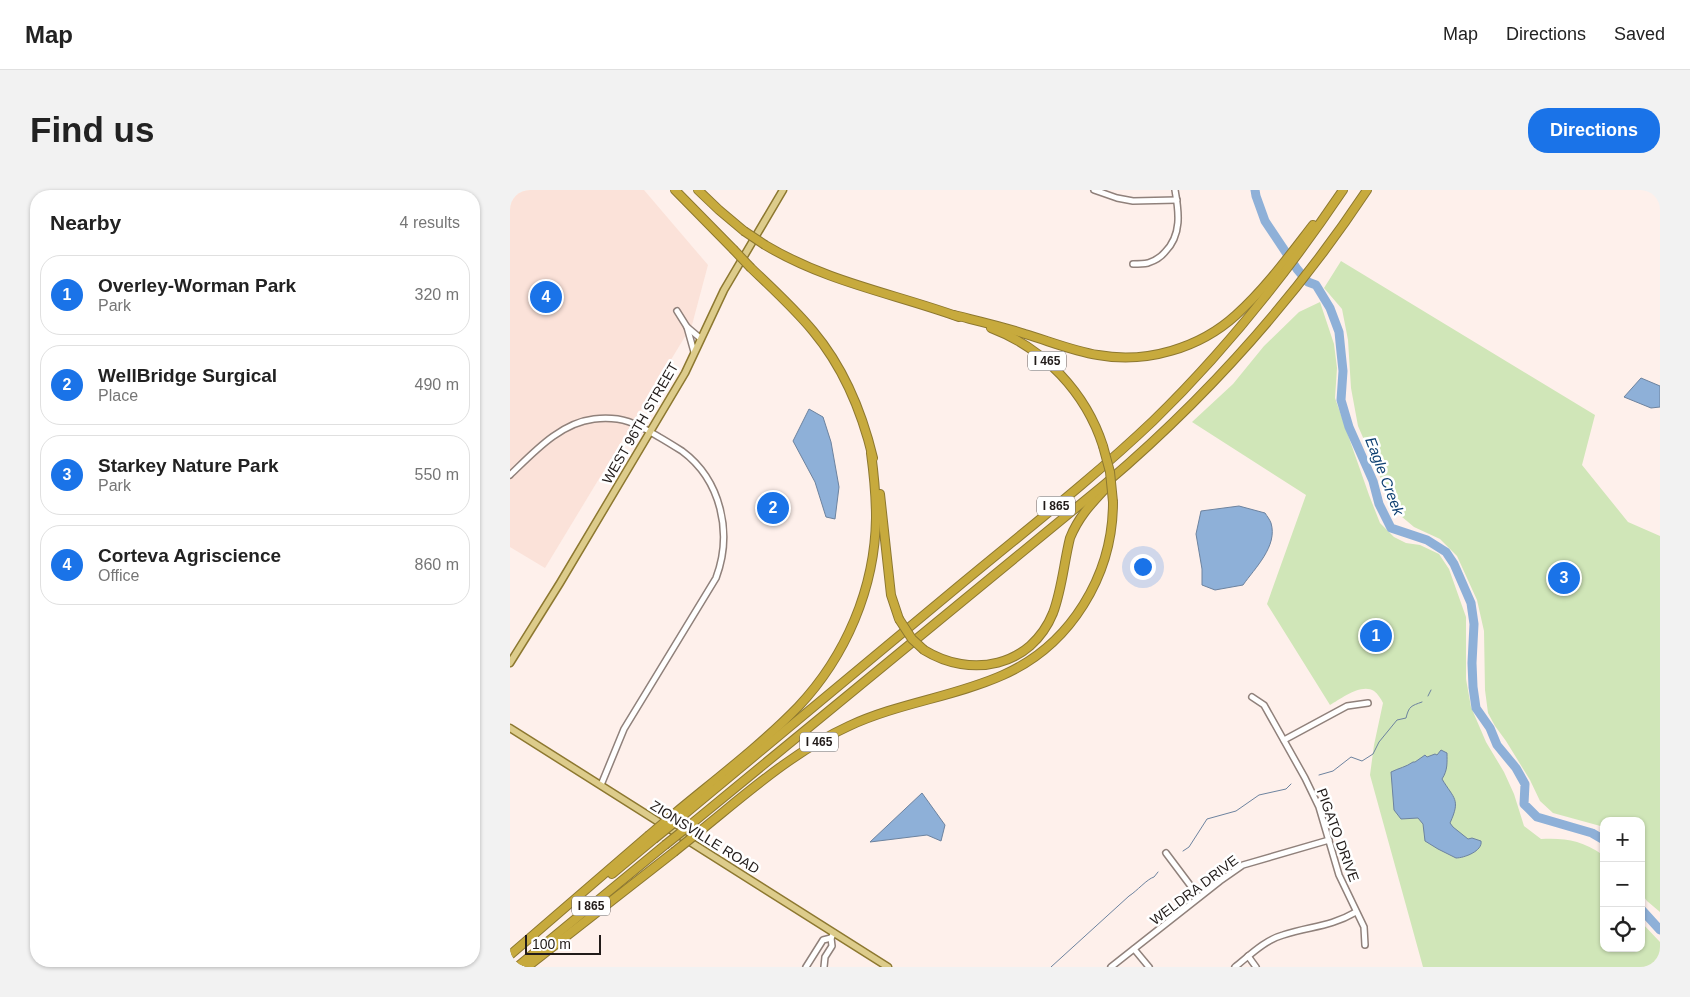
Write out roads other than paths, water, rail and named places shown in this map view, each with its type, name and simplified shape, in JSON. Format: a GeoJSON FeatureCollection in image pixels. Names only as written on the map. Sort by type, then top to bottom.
{"type":"FeatureCollection","features":[{"type":"Feature","properties":{"kind":"highway","name":"I 465"},"geometry":{"type":"LineString","coordinates":[[510,955],[677,816],[798,707],[824,675],[842,646],[858,612],[869,576],[876,500],[872,453],[856,403],[844,378],[829,353],[804,320],[675,190]]}},
{"type":"Feature","properties":{"kind":"highway","name":"I 465"},"geometry":{"type":"LineString","coordinates":[[526,967],[791,760],[838,732],[874,716],[995,678],[1018,668],[1038,654],[1056,639],[1073,619],[1096,581],[1108,546],[1113,502],[1110,472],[1103,446],[1093,420],[1084,404],[1071,386],[1049,363],[1028,347],[1005,334],[954,315],[832,277],[798,263],[744,231],[698,190]]}},
{"type":"Feature","properties":{"kind":"highway","name":"I 865"},"geometry":{"type":"LineString","coordinates":[[517,967],[1132,460],[1215,381],[1253,340],[1330,244],[1367,190]]}},
{"type":"Feature","properties":{"kind":"highway"},"geometry":{"type":"LineString","coordinates":[[954,315],[986,322],[1099,356],[1124,358],[1176,350],[1214,332],[1275,279],[1341,192]]}},
{"type":"Feature","properties":{"kind":"highway","name":"I 865"},"geometry":{"type":"LineString","coordinates":[[677,816],[1058,505],[1135,437],[1186,388],[1215,356],[1275,279]]}},
{"type":"Feature","properties":{"kind":"highway"},"geometry":{"type":"LineString","coordinates":[[872,453],[880,487],[891,595],[899,618],[912,639],[924,650],[954,664],[984,666],[1010,658],[1031,644],[1046,626],[1053,612],[1070,538],[1078,519],[1132,460]]}},
{"type":"Feature","properties":{"kind":"main road","name":"WEST 96TH STREET"},"geometry":{"type":"LineString","coordinates":[[510,663],[685,373],[724,290],[784,190]]}},
{"type":"Feature","properties":{"kind":"main road","name":"ZIONSVILLE ROAD"},"geometry":{"type":"LineString","coordinates":[[510,728],[547,754],[601,785],[832,936],[888,967]]}},
{"type":"Feature","properties":{"kind":"street"},"geometry":{"type":"LineString","coordinates":[[1094,190],[1116,198],[1133,201],[1177,200]]}},
{"type":"Feature","properties":{"kind":"street"},"geometry":{"type":"LineString","coordinates":[[1132,264],[1150,263],[1171,246],[1176,235],[1179,220],[1175,190]]}},
{"type":"Feature","properties":{"kind":"street"},"geometry":{"type":"LineString","coordinates":[[677,311],[687,327],[694,352]]}},
{"type":"Feature","properties":{"kind":"street"},"geometry":{"type":"LineString","coordinates":[[687,327],[700,338]]}},
{"type":"Feature","properties":{"kind":"street"},"geometry":{"type":"LineString","coordinates":[[510,475],[542,445],[568,428],[587,421],[619,418],[634,423],[650,432],[682,452],[697,465],[708,480],[719,505],[724,537],[719,569],[711,588],[624,729],[601,785]]}},
{"type":"Feature","properties":{"kind":"street","name":"PIGATO DRIVE"},"geometry":{"type":"LineString","coordinates":[[1252,697],[1264,705],[1319,807],[1339,875],[1364,927],[1365,945]]}},
{"type":"Feature","properties":{"kind":"street"},"geometry":{"type":"LineString","coordinates":[[1284,740],[1346,706],[1368,703]]}},
{"type":"Feature","properties":{"kind":"street","name":"WELDRA DRIVE"},"geometry":{"type":"LineString","coordinates":[[1111,967],[1199,897],[1243,865],[1329,840]]}},
{"type":"Feature","properties":{"kind":"street"},"geometry":{"type":"LineString","coordinates":[[1166,853],[1199,897]]}},
{"type":"Feature","properties":{"kind":"street"},"geometry":{"type":"LineString","coordinates":[[1235,967],[1269,941],[1282,935],[1341,921],[1356,912]]}},
{"type":"Feature","properties":{"kind":"street"},"geometry":{"type":"LineString","coordinates":[[806,967],[823,940],[832,936],[832,946],[825,957],[824,967]]}},
{"type":"Feature","properties":{"kind":"street"},"geometry":{"type":"LineString","coordinates":[[1134,949],[1149,967]]}},
{"type":"Feature","properties":{"kind":"street"},"geometry":{"type":"LineString","coordinates":[[1248,956],[1256,967]]}},
{"type":"Feature","properties":{"kind":"water"},"geometry":{"type":"Polygon","coordinates":[[[1641,378],[1660,386],[1660,407],[1651,408],[1624,397],[1641,378]]]}},
{"type":"Feature","properties":{"kind":"water"},"geometry":{"type":"Polygon","coordinates":[[[809,409],[823,417],[831,442],[839,487],[835,519],[826,517],[815,482],[793,441],[809,409]]]}},
{"type":"Feature","properties":{"kind":"water"},"geometry":{"type":"Polygon","coordinates":[[[1239,506],[1265,513],[1271,523],[1271,540],[1264,556],[1243,585],[1215,590],[1202,585],[1202,569],[1196,534],[1201,511],[1239,506]]]}},
{"type":"Feature","properties":{"kind":"water"},"geometry":{"type":"Polygon","coordinates":[[[1441,750],[1447,753],[1446,769],[1442,779],[1455,800],[1455,809],[1450,823],[1468,839],[1472,838],[1481,841],[1481,845],[1476,851],[1459,858],[1425,841],[1423,824],[1418,818],[1401,819],[1394,810],[1391,772],[1415,762],[1425,755],[1427,757],[1437,755],[1441,750]]]}},
{"type":"Feature","properties":{"kind":"water"},"geometry":{"type":"Polygon","coordinates":[[[922,793],[945,825],[941,841],[927,835],[870,842],[922,793]]]}},
{"type":"Feature","properties":{"kind":"waterway","name":"Eagle Creek"},"geometry":{"type":"LineString","coordinates":[[1255,190],[1265,221],[1297,269],[1308,282],[1316,285],[1330,308],[1339,332],[1343,371],[1341,400],[1349,427],[1373,481],[1379,504],[1391,528],[1427,540],[1446,552],[1454,564],[1471,603],[1474,624],[1472,663],[1476,708],[1490,728],[1497,745],[1516,768],[1525,784],[1524,804],[1537,817],[1592,833],[1600,838]]}},
{"type":"Feature","properties":{"kind":"waterway"},"geometry":{"type":"LineString","coordinates":[[1428,696],[1431,690]]}},
{"type":"Feature","properties":{"kind":"waterway"},"geometry":{"type":"LineString","coordinates":[[1319,775],[1333,771],[1351,757],[1362,761],[1373,754],[1379,742],[1397,720],[1406,718],[1411,707],[1422,702]]}},
{"type":"Feature","properties":{"kind":"waterway"},"geometry":{"type":"LineString","coordinates":[[1183,851],[1189,847],[1207,819],[1236,811],[1259,795],[1286,789],[1291,784]]}},
{"type":"Feature","properties":{"kind":"waterway"},"geometry":{"type":"LineString","coordinates":[[1051,967],[1158,872]]}},
{"type":"Feature","properties":{"kind":"waterway","name":"Eagle Creek"},"geometry":{"type":"LineString","coordinates":[[1645,913],[1660,930]]}},
{"type":"Feature","properties":{"kind":"place","name":"Corteva Agriscience"},"geometry":{"type":"Point","coordinates":[546,297]}},
{"type":"Feature","properties":{"kind":"place","name":"WellBridge Surgical"},"geometry":{"type":"Point","coordinates":[773,508]}},
{"type":"Feature","properties":{"kind":"place","name":"Starkey Nature Park"},"geometry":{"type":"Point","coordinates":[1564,578]}},
{"type":"Feature","properties":{"kind":"place","name":"Overley-Worman Park"},"geometry":{"type":"Point","coordinates":[1376,636]}}]}
